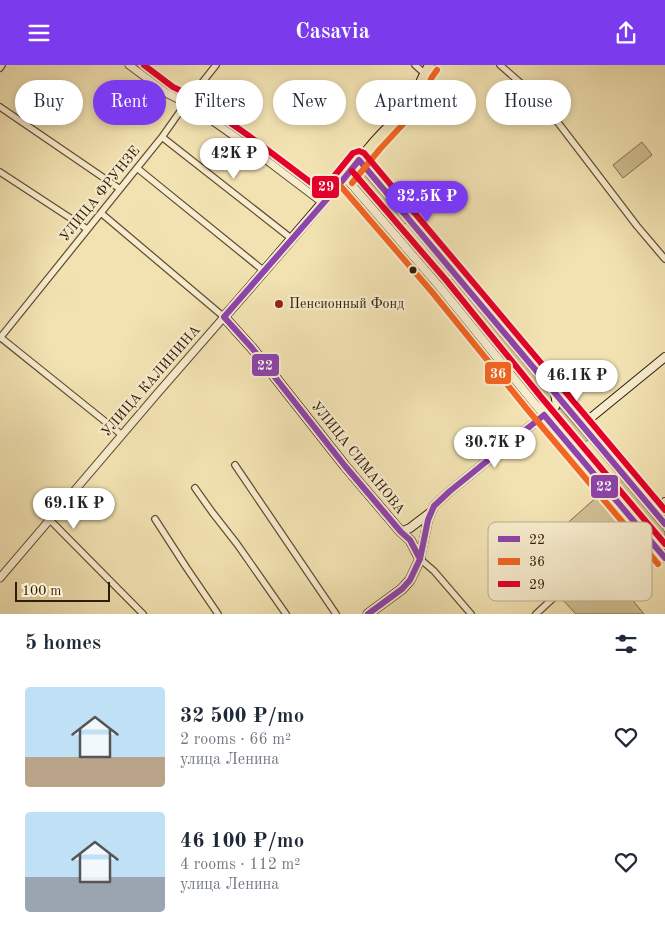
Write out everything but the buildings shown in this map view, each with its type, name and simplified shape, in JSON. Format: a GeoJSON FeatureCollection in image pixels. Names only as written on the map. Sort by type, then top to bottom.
{"type":"FeatureCollection","features":[{"type":"Feature","properties":{"kind":"main road"},"geometry":{"type":"LineString","coordinates":[[424,73],[430,65]]}},
{"type":"Feature","properties":{"kind":"main road","name":"УЛИЦА КАЛИНИНА"},"geometry":{"type":"LineString","coordinates":[[224,317],[410,104],[424,73]]}},
{"type":"Feature","properties":{"kind":"main road"},"geometry":{"type":"LineString","coordinates":[[360,159],[665,524]]}},
{"type":"Feature","properties":{"kind":"main road"},"geometry":{"type":"LineString","coordinates":[[353,186],[352,176],[359,169],[368,170]]}},
{"type":"Feature","properties":{"kind":"main road"},"geometry":{"type":"LineString","coordinates":[[345,177],[434,280],[634,522]]}},
{"type":"Feature","properties":{"kind":"main road","name":"УЛИЦА СИМАНОВА"},"geometry":{"type":"LineString","coordinates":[[224,317],[252,348],[345,466],[410,540],[420,559]]}},
{"type":"Feature","properties":{"kind":"main road"},"geometry":{"type":"LineString","coordinates":[[582,425],[665,357]]}},
{"type":"Feature","properties":{"kind":"main road"},"geometry":{"type":"LineString","coordinates":[[537,406],[546,410],[552,409],[557,405],[554,392]]}},
{"type":"Feature","properties":{"kind":"main road"},"geometry":{"type":"LineString","coordinates":[[368,614],[402,589],[410,580],[420,559],[428,520],[434,506],[544,415]]}},
{"type":"Feature","properties":{"kind":"main road"},"geometry":{"type":"LineString","coordinates":[[654,511],[665,502]]}},
{"type":"Feature","properties":{"kind":"main road"},"geometry":{"type":"LineString","coordinates":[[401,532],[410,528],[431,512]]}},
{"type":"Feature","properties":{"kind":"main road"},"geometry":{"type":"LineString","coordinates":[[652,543],[665,558]]}},
{"type":"Feature","properties":{"kind":"street"},"geometry":{"type":"LineString","coordinates":[[128,65],[176,98]]}},
{"type":"Feature","properties":{"kind":"street","name":"УЛИЦА ФРУНЗЕ"},"geometry":{"type":"LineString","coordinates":[[204,80],[216,65]]}},
{"type":"Feature","properties":{"kind":"street"},"geometry":{"type":"LineString","coordinates":[[415,65],[424,73]]}},
{"type":"Feature","properties":{"kind":"street"},"geometry":{"type":"LineString","coordinates":[[500,65],[547,105],[587,161],[665,259]]}},
{"type":"Feature","properties":{"kind":"street"},"geometry":{"type":"LineString","coordinates":[[0,107],[120,189]]}},
{"type":"Feature","properties":{"kind":"street","name":"УЛИЦА ФРУНЗЕ"},"geometry":{"type":"LineString","coordinates":[[0,337],[176,117]]}},
{"type":"Feature","properties":{"kind":"street"},"geometry":{"type":"LineString","coordinates":[[218,125],[323,203]]}},
{"type":"Feature","properties":{"kind":"street"},"geometry":{"type":"LineString","coordinates":[[162,137],[292,239]]}},
{"type":"Feature","properties":{"kind":"street"},"geometry":{"type":"LineString","coordinates":[[137,168],[264,271]]}},
{"type":"Feature","properties":{"kind":"street"},"geometry":{"type":"LineString","coordinates":[[0,172],[87,229]]}},
{"type":"Feature","properties":{"kind":"street"},"geometry":{"type":"LineString","coordinates":[[101,213],[224,317]]}},
{"type":"Feature","properties":{"kind":"street","name":"УЛИЦА КАЛИНИНА"},"geometry":{"type":"LineString","coordinates":[[1,576],[224,317]]}},
{"type":"Feature","properties":{"kind":"street"},"geometry":{"type":"LineString","coordinates":[[0,337],[122,435]]}},
{"type":"Feature","properties":{"kind":"street"},"geometry":{"type":"LineString","coordinates":[[235,465],[336,614]]}},
{"type":"Feature","properties":{"kind":"street"},"geometry":{"type":"LineString","coordinates":[[195,488],[286,614]]}},
{"type":"Feature","properties":{"kind":"street"},"geometry":{"type":"LineString","coordinates":[[155,519],[218,614]]}},
{"type":"Feature","properties":{"kind":"street"},"geometry":{"type":"LineString","coordinates":[[50,520],[143,614]]}},
{"type":"Feature","properties":{"kind":"street","name":"УЛИЦА СИМАНОВА"},"geometry":{"type":"LineString","coordinates":[[420,559],[434,571],[471,614]]}},
{"type":"Feature","properties":{"kind":"street"},"geometry":{"type":"LineString","coordinates":[[536,614],[550,601]]}},
{"type":"Feature","properties":{"kind":"shaded area"},"geometry":{"type":"Polygon","coordinates":[[[642,142],[652,155],[623,178],[613,165],[642,142]]]}},
{"type":"Feature","properties":{"kind":"shaded area"},"geometry":{"type":"Polygon","coordinates":[[[364,174],[406,223],[398,230],[355,181],[364,174]]]}},
{"type":"Feature","properties":{"kind":"shaded area"},"geometry":{"type":"Polygon","coordinates":[[[453,279],[553,398],[553,406],[544,406],[444,286],[453,279]]]}},
{"type":"Feature","properties":{"kind":"shaded area"},"geometry":{"type":"Polygon","coordinates":[[[560,408],[588,440],[579,447],[552,415],[560,408]]]}},
{"type":"Feature","properties":{"kind":"shaded area"},"geometry":{"type":"Polygon","coordinates":[[[616,473],[665,532],[665,550],[652,535],[652,522],[641,522],[606,481],[616,473]]]}},
{"type":"Feature","properties":{"kind":"shaded area"},"geometry":{"type":"Polygon","coordinates":[[[599,495],[623,522],[569,522],[599,495]]]}},
{"type":"Feature","properties":{"kind":"shaded area"},"geometry":{"type":"Polygon","coordinates":[[[564,601],[633,601],[644,614],[576,614],[564,601]]]}},
{"type":"Feature","properties":{"kind":"transit line","name":"29"},"geometry":{"type":"LineString","coordinates":[[144,65],[173,87],[190,95],[249,136],[322,191],[353,153],[359,151],[364,153],[665,510]]}},
{"type":"Feature","properties":{"kind":"transit line","name":"36"},"geometry":{"type":"LineString","coordinates":[[352,183],[417,109],[437,70]]}},
{"type":"Feature","properties":{"kind":"transit line","name":"22"},"geometry":{"type":"LineString","coordinates":[[420,559],[410,540],[345,466],[252,348],[224,317],[359,160],[665,524]]}},
{"type":"Feature","properties":{"kind":"transit line","name":"29"},"geometry":{"type":"LineString","coordinates":[[352,171],[446,280],[646,522]]}},
{"type":"Feature","properties":{"kind":"transit line","name":"36"},"geometry":{"type":"LineString","coordinates":[[338,183],[432,292],[623,522]]}},
{"type":"Feature","properties":{"kind":"transit line","name":"22"},"geometry":{"type":"LineString","coordinates":[[544,415],[635,522]]}},
{"type":"Feature","properties":{"kind":"transit line","name":"22"},"geometry":{"type":"LineString","coordinates":[[368,614],[402,589],[410,580],[420,559],[428,520],[434,506],[544,415]]}},
{"type":"Feature","properties":{"kind":"transit line","name":"29"},"geometry":{"type":"LineString","coordinates":[[652,529],[665,544]]}},
{"type":"Feature","properties":{"kind":"transit line","name":"22"},"geometry":{"type":"LineString","coordinates":[[652,543],[665,558]]}},
{"type":"Feature","properties":{"kind":"transit line","name":"36"},"geometry":{"type":"LineString","coordinates":[[652,557],[658,564]]}},
{"type":"Feature","properties":{"kind":"place","name":"Пенсионный Фонд"},"geometry":{"type":"Point","coordinates":[279,304]}}]}
